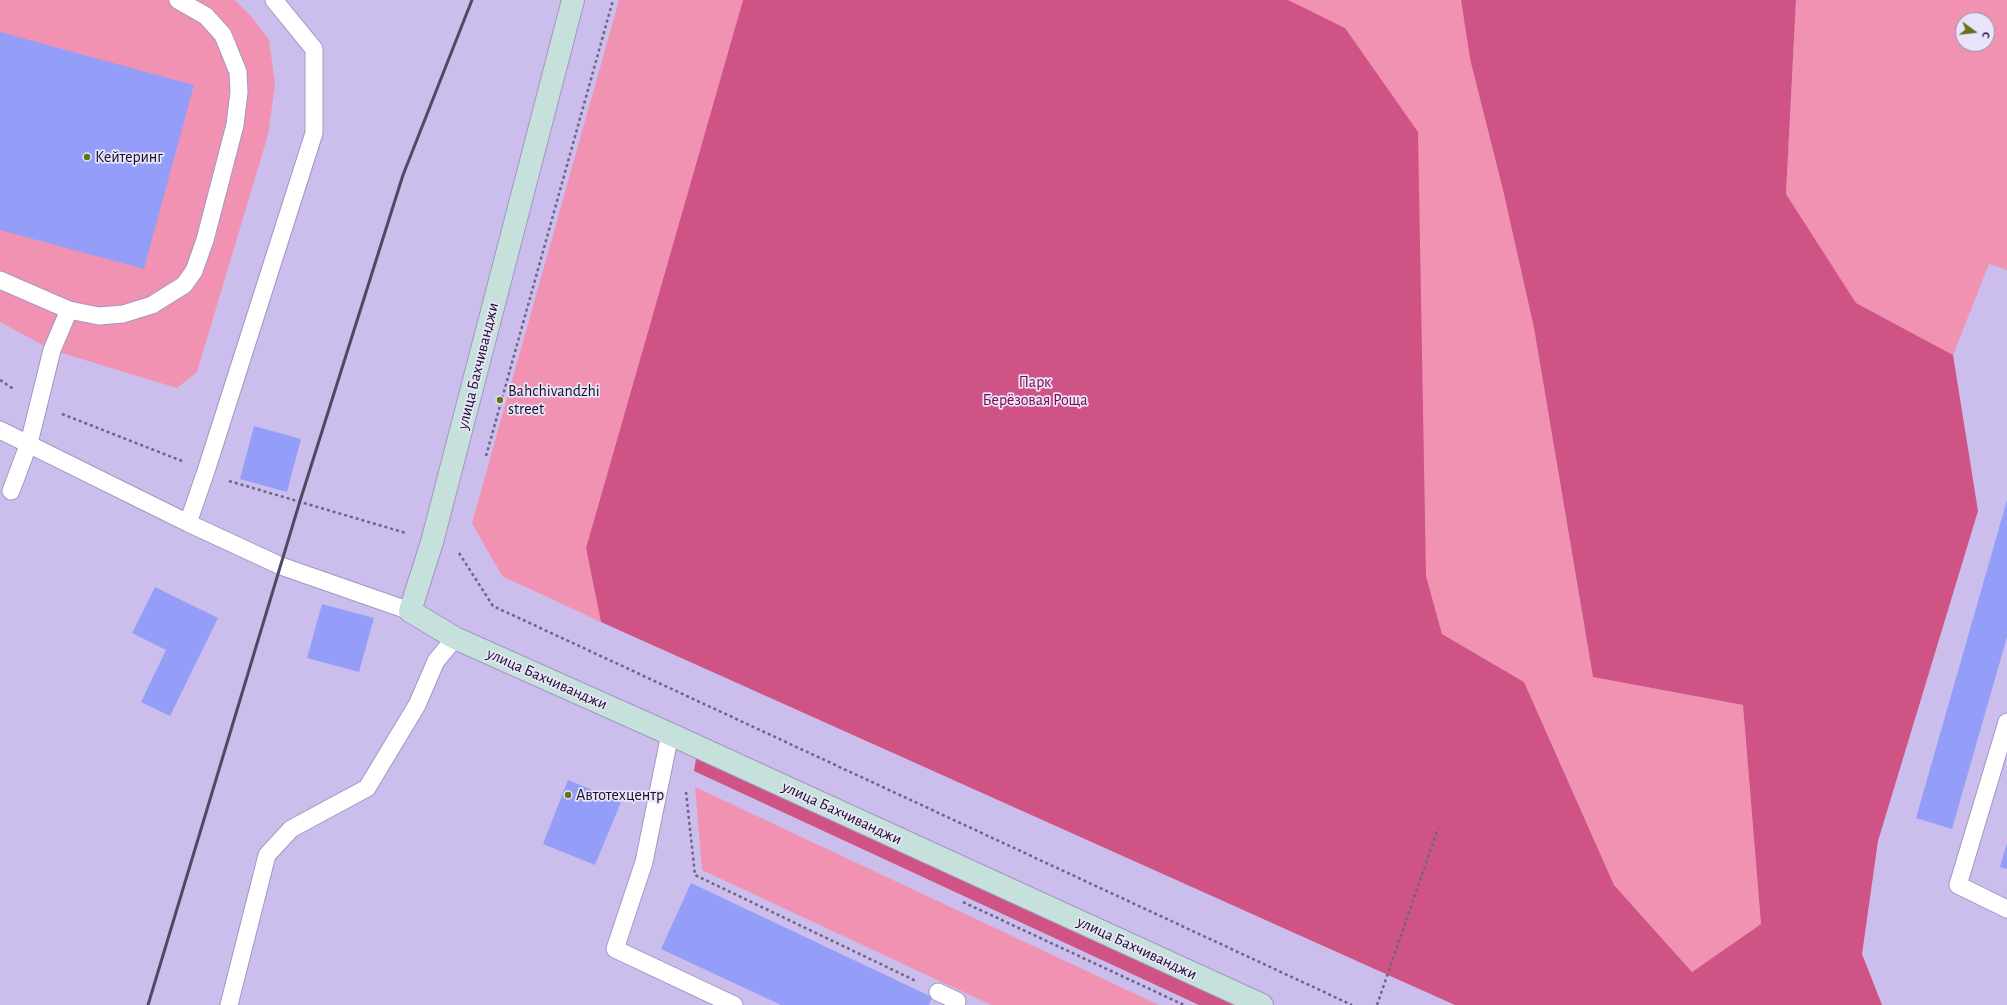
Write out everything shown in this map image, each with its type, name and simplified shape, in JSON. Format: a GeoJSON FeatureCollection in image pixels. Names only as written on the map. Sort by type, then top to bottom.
{"type":"FeatureCollection","features":[{"type":"Feature","properties":{"kind":"main road","name":"улица Бахчиванджи"},"geometry":{"type":"LineString","coordinates":[[573,0],[432,542],[410,611],[455,638],[670,734],[1262,1005]]}},
{"type":"Feature","properties":{"kind":"lane"},"geometry":{"type":"LineString","coordinates":[[0,280],[69,310],[99,316],[123,314],[152,305],[184,285],[194,271],[201,252],[235,125],[239,92],[238,72],[223,35],[206,16],[178,0]]}},
{"type":"Feature","properties":{"kind":"lane"},"geometry":{"type":"LineString","coordinates":[[188,524],[314,133],[314,49],[274,0]]}},
{"type":"Feature","properties":{"kind":"lane"},"geometry":{"type":"LineString","coordinates":[[11,491],[29,443],[52,350],[69,310]]}},
{"type":"Feature","properties":{"kind":"lane"},"geometry":{"type":"LineString","coordinates":[[0,430],[29,443],[188,524],[281,566],[410,611]]}},
{"type":"Feature","properties":{"kind":"lane"},"geometry":{"type":"LineString","coordinates":[[228,1005],[267,855],[291,829],[367,788],[417,705],[436,661],[455,638]]}},
{"type":"Feature","properties":{"kind":"lane"},"geometry":{"type":"LineString","coordinates":[[2007,722],[1958,885],[2007,909]]}},
{"type":"Feature","properties":{"kind":"lane"},"geometry":{"type":"LineString","coordinates":[[670,734],[644,862],[615,949],[734,1005]]}},
{"type":"Feature","properties":{"kind":"lane"},"geometry":{"type":"LineString","coordinates":[[938,992],[957,1001],[955,1005]]}},
{"type":"Feature","properties":{"kind":"path"},"geometry":{"type":"LineString","coordinates":[[486,457],[613,0]]}},
{"type":"Feature","properties":{"kind":"path"},"geometry":{"type":"LineString","coordinates":[[461,546],[458,554],[493,606],[1352,1005]]}},
{"type":"Feature","properties":{"kind":"path"},"geometry":{"type":"LineString","coordinates":[[686,786],[695,875],[938,992]]}},
{"type":"Feature","properties":{"kind":"path"},"geometry":{"type":"LineString","coordinates":[[1377,1005],[1438,828]]}},
{"type":"Feature","properties":{"kind":"shaded area"},"geometry":{"type":"Polygon","coordinates":[[[0,0],[235,0],[251,16],[269,40],[275,84],[268,135],[197,372],[177,388],[52,350],[0,322],[0,0]]]}},
{"type":"Feature","properties":{"kind":"shaded area"},"geometry":{"type":"Polygon","coordinates":[[[619,0],[743,0],[586,548],[601,622],[502,576],[472,523],[619,0]]]}},
{"type":"Feature","properties":{"kind":"shaded area"},"geometry":{"type":"Polygon","coordinates":[[[1287,0],[1461,0],[1470,59],[1503,190],[1534,328],[1593,677],[1743,705],[1761,924],[1692,972],[1614,885],[1524,682],[1442,634],[1426,577],[1287,0]]]}},
{"type":"Feature","properties":{"kind":"shaded area"},"geometry":{"type":"Polygon","coordinates":[[[1796,0],[2007,0],[2007,270],[1989,264],[1953,355],[1856,303],[1786,194],[1796,0]]]}},
{"type":"Feature","properties":{"kind":"shaded area"},"geometry":{"type":"Polygon","coordinates":[[[695,787],[1159,1005],[991,1005],[702,870],[695,787]]]}},
{"type":"Feature","properties":{"kind":"green space","name":"Парк Берёзовая Роща"},"geometry":{"type":"Polygon","coordinates":[[[743,0],[1288,0],[1345,28],[1418,132],[1426,576],[1442,634],[1524,682],[1614,885],[1692,972],[1761,924],[1743,705],[1593,677],[1534,328],[1503,190],[1470,59],[1461,0],[1796,0],[1786,194],[1856,303],[1953,355],[1978,511],[1878,841],[1862,954],[1882,1005],[1455,1005],[601,622],[586,548],[743,0]]]}},
{"type":"Feature","properties":{"kind":"green space"},"geometry":{"type":"Polygon","coordinates":[[[698,746],[1247,1005],[1199,1005],[694,771],[698,746]]]}},
{"type":"Feature","properties":{"kind":"building","name":"Кейтеринг"},"geometry":{"type":"Polygon","coordinates":[[[0,32],[194,85],[144,269],[0,230],[0,32]]]}},
{"type":"Feature","properties":{"kind":"building"},"geometry":{"type":"Polygon","coordinates":[[[254,426],[301,439],[287,492],[240,479],[254,426]]]}},
{"type":"Feature","properties":{"kind":"building"},"geometry":{"type":"Polygon","coordinates":[[[2007,500],[2007,637],[1952,829],[1916,818],[2007,500]]]}},
{"type":"Feature","properties":{"kind":"building"},"geometry":{"type":"Polygon","coordinates":[[[155,587],[218,618],[170,716],[141,702],[166,650],[132,633],[155,587]]]}},
{"type":"Feature","properties":{"kind":"building"},"geometry":{"type":"Polygon","coordinates":[[[322,604],[374,618],[359,672],[307,658],[322,604]]]}},
{"type":"Feature","properties":{"kind":"building"},"geometry":{"type":"Polygon","coordinates":[[[568,780],[621,802],[595,865],[543,844],[568,780]]]}},
{"type":"Feature","properties":{"kind":"building"},"geometry":{"type":"Polygon","coordinates":[[[2007,843],[2007,869],[2000,867],[2007,843]]]}},
{"type":"Feature","properties":{"kind":"building"},"geometry":{"type":"Polygon","coordinates":[[[691,883],[932,997],[929,1005],[781,1005],[661,949],[691,883]]]}},
{"type":"Feature","properties":{"kind":"railway"},"geometry":{"type":"LineString","coordinates":[[148,1005],[300,501],[403,175],[472,0]]}},
{"type":"Feature","properties":{"kind":"place","name":"Кейтеринг"},"geometry":{"type":"Point","coordinates":[87,157]}},
{"type":"Feature","properties":{"kind":"place","name":"Bahchivandzhi street"},"geometry":{"type":"Point","coordinates":[500,400]}},
{"type":"Feature","properties":{"kind":"place","name":"Автотехцентр"},"geometry":{"type":"Point","coordinates":[568,795]}}]}
